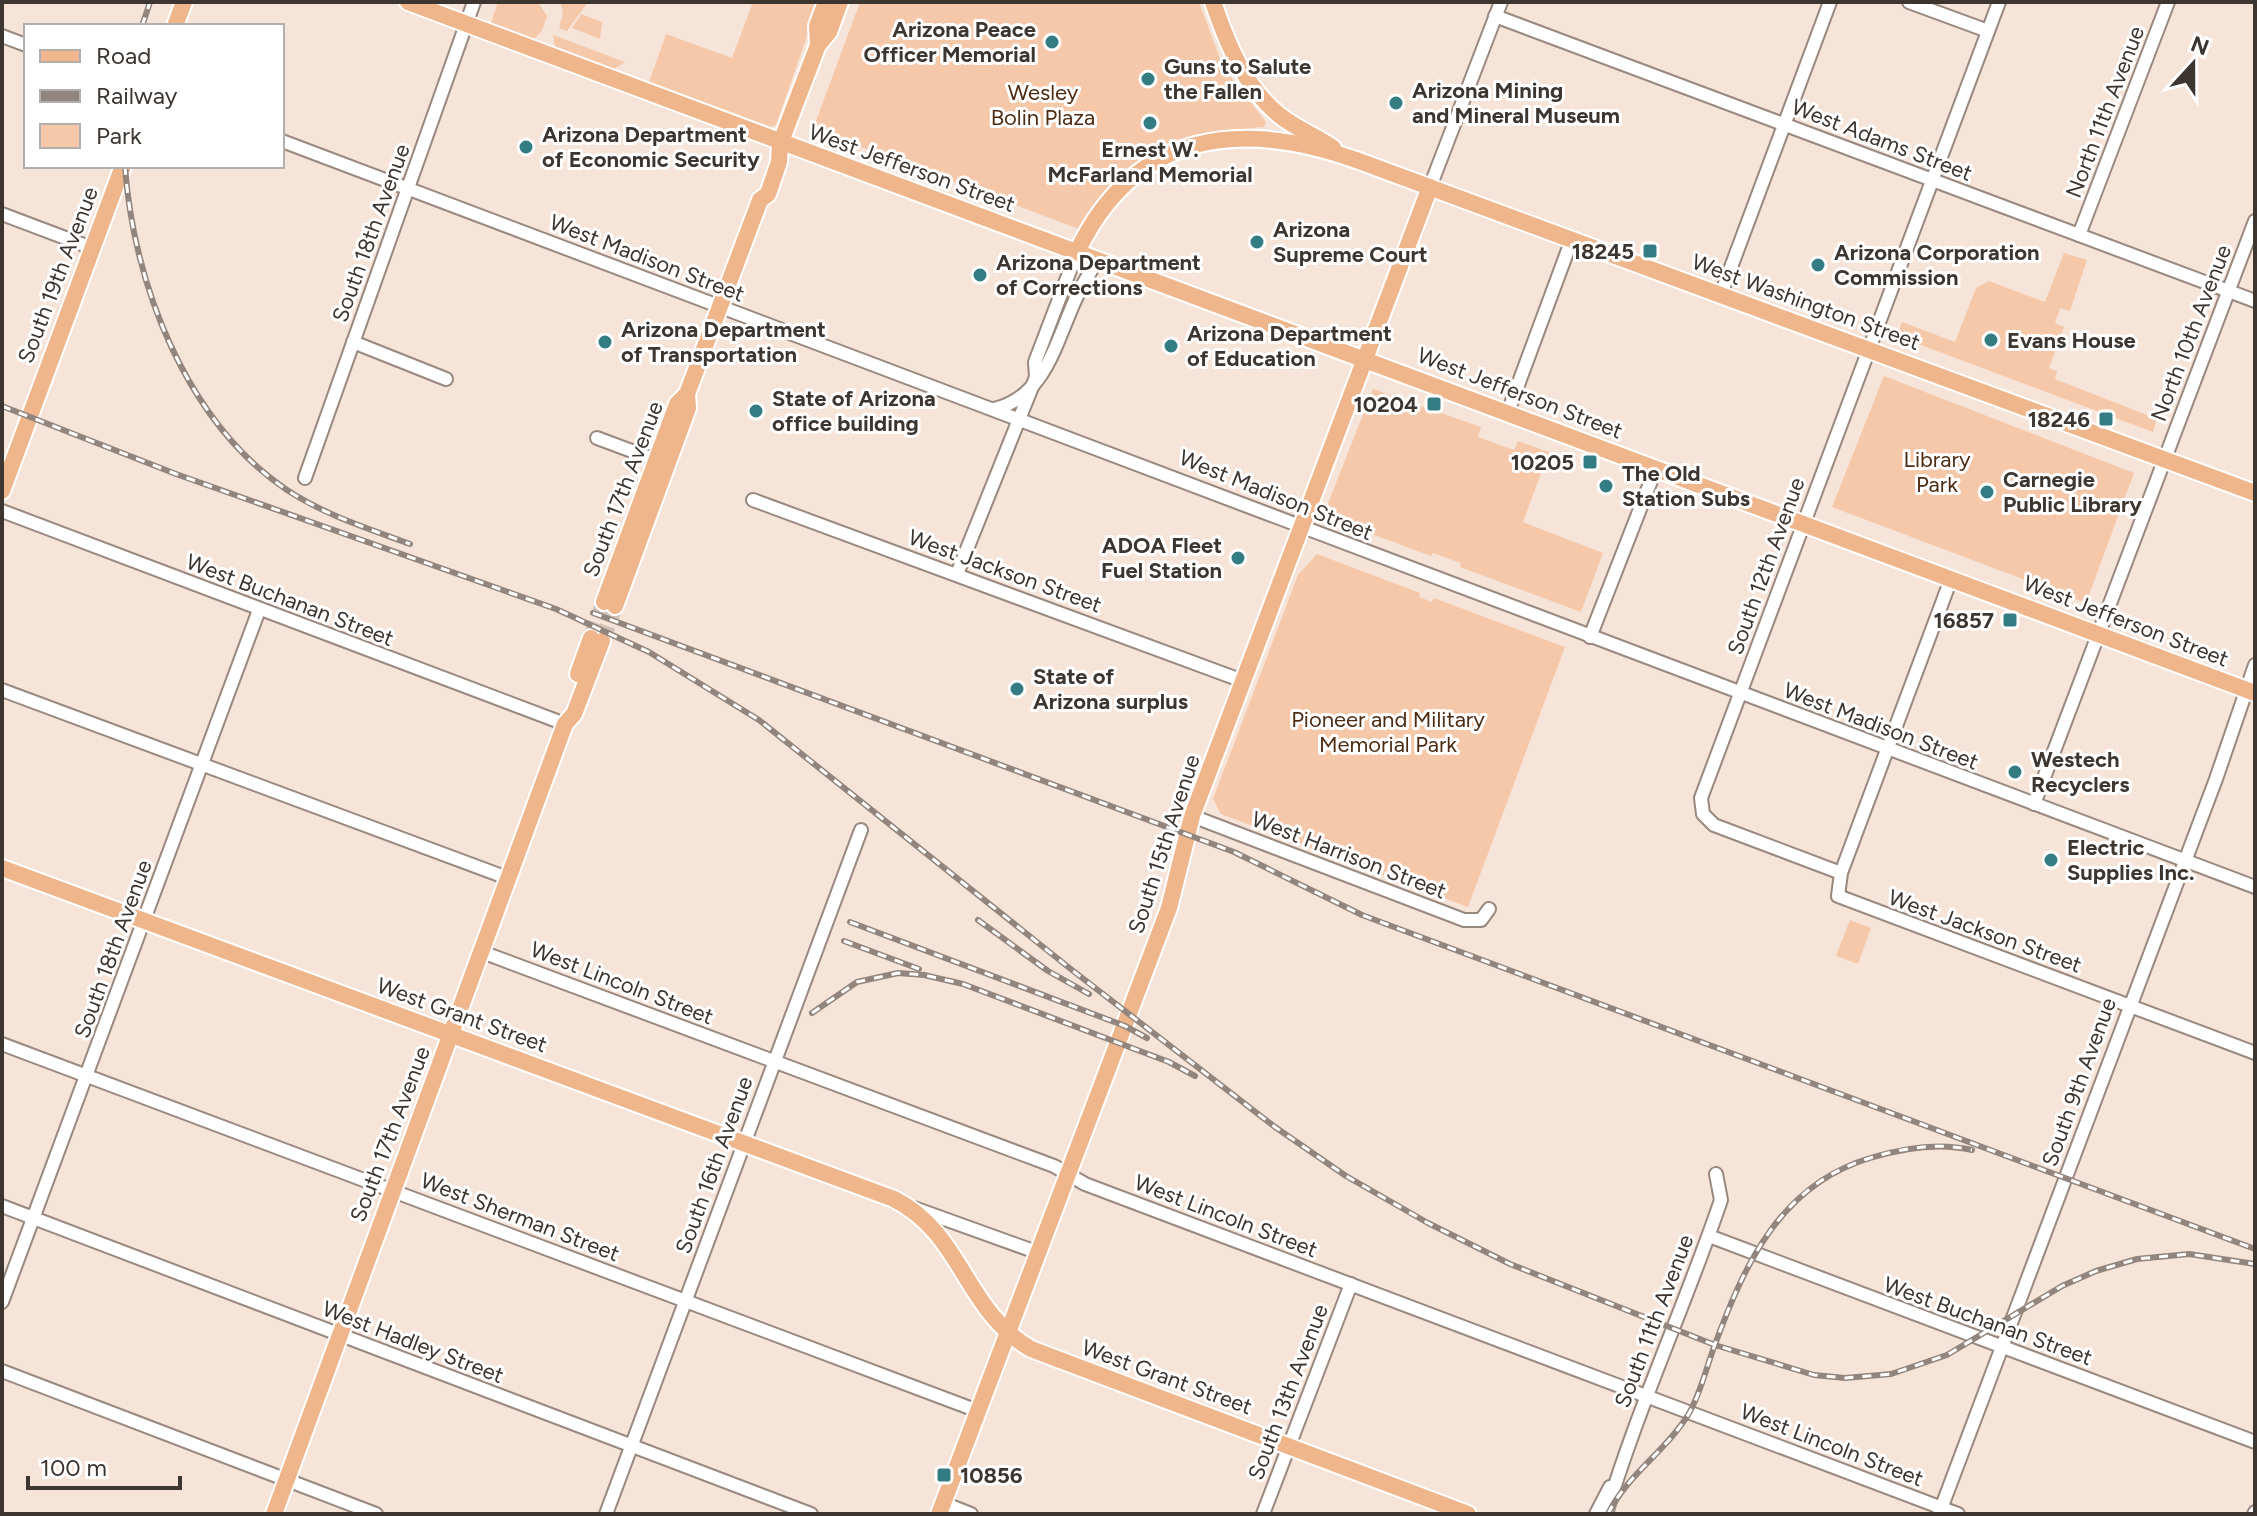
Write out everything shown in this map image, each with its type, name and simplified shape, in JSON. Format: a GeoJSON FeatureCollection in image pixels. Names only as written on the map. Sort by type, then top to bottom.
{"type":"FeatureCollection","features":[{"type":"Feature","properties":{"kind":"main road"},"geometry":{"type":"LineString","coordinates":[[176,24],[184,2]]}},
{"type":"Feature","properties":{"kind":"main road","name":"West Jefferson Street"},"geometry":{"type":"LineString","coordinates":[[408,2],[780,144],[1366,359],[2251,691]]}},
{"type":"Feature","properties":{"kind":"main road","name":"South 17th Avenue"},"geometry":{"type":"LineString","coordinates":[[818,45],[817,26],[826,2]]}},
{"type":"Feature","properties":{"kind":"main road","name":"South 17th Avenue"},"geometry":{"type":"LineString","coordinates":[[609,604],[661,462],[677,404],[687,394],[760,200],[757,190],[769,158],[780,144],[818,45],[829,32],[840,2]]}},
{"type":"Feature","properties":{"kind":"main road","name":"West Washington Street"},"geometry":{"type":"LineString","coordinates":[[1213,2],[1234,57],[1268,103],[1278,114],[1341,154]]}},
{"type":"Feature","properties":{"kind":"main road","name":"West Washington Street"},"geometry":{"type":"LineString","coordinates":[[1077,252],[1096,215],[1115,191],[1145,167],[1192,145],[1239,137],[1262,138],[1341,154],[2255,493]]}},
{"type":"Feature","properties":{"kind":"main road","name":"South 19th Avenue"},"geometry":{"type":"LineString","coordinates":[[2,491],[122,168]]}},
{"type":"Feature","properties":{"kind":"main road","name":"South 15th Avenue"},"geometry":{"type":"LineString","coordinates":[[941,1509],[1173,896],[1192,816],[1430,187]]}},
{"type":"Feature","properties":{"kind":"main road","name":"South 17th Avenue"},"geometry":{"type":"LineString","coordinates":[[271,1514],[510,879],[565,724],[564,712],[596,640]]}},
{"type":"Feature","properties":{"kind":"main road","name":"West Grant Street"},"geometry":{"type":"LineString","coordinates":[[2,868],[906,1206],[941,1234],[979,1301],[1008,1334],[1054,1359],[1468,1514]]}},
{"type":"Feature","properties":{"kind":"street","name":"South 18th Avenue"},"geometry":{"type":"LineString","coordinates":[[305,478],[474,2]]}},
{"type":"Feature","properties":{"kind":"street"},"geometry":{"type":"LineString","coordinates":[[1430,187],[1501,2]]}},
{"type":"Feature","properties":{"kind":"street"},"geometry":{"type":"LineString","coordinates":[[1721,294],[1830,2]]}},
{"type":"Feature","properties":{"kind":"street"},"geometry":{"type":"LineString","coordinates":[[1909,2],[1988,31]]}},
{"type":"Feature","properties":{"kind":"street","name":"South 12th Avenue"},"geometry":{"type":"LineString","coordinates":[[1841,873],[1714,825],[1703,814],[1701,798],[1999,2]]}},
{"type":"Feature","properties":{"kind":"street","name":"North 11th Avenue"},"geometry":{"type":"LineString","coordinates":[[2079,235],[2168,2]]}},
{"type":"Feature","properties":{"kind":"street","name":"West Adams Street"},"geometry":{"type":"LineString","coordinates":[[1495,16],[2255,301]]}},
{"type":"Feature","properties":{"kind":"street"},"geometry":{"type":"LineString","coordinates":[[2,36],[24,44]]}},
{"type":"Feature","properties":{"kind":"street","name":"West Madison Street"},"geometry":{"type":"LineString","coordinates":[[284,142],[1019,418],[1888,751],[2255,887]]}},
{"type":"Feature","properties":{"kind":"street"},"geometry":{"type":"LineString","coordinates":[[2,214],[92,248]]}},
{"type":"Feature","properties":{"kind":"street","name":"North 10th Avenue"},"geometry":{"type":"LineString","coordinates":[[2034,804],[2255,221]]}},
{"type":"Feature","properties":{"kind":"street"},"geometry":{"type":"LineString","coordinates":[[1508,412],[1572,239]]}},
{"type":"Feature","properties":{"kind":"street"},"geometry":{"type":"LineString","coordinates":[[957,574],[1036,377],[1035,362],[1077,252]]}},
{"type":"Feature","properties":{"kind":"street"},"geometry":{"type":"LineString","coordinates":[[994,409],[1019,400],[1048,366],[1079,292],[1097,259]]}},
{"type":"Feature","properties":{"kind":"street"},"geometry":{"type":"LineString","coordinates":[[353,342],[446,379]]}},
{"type":"Feature","properties":{"kind":"street"},"geometry":{"type":"LineString","coordinates":[[597,438],[661,462]]}},
{"type":"Feature","properties":{"kind":"street"},"geometry":{"type":"LineString","coordinates":[[1590,637],[1656,468]]}},
{"type":"Feature","properties":{"kind":"street","name":"West Jackson Street"},"geometry":{"type":"LineString","coordinates":[[753,500],[1243,681]]}},
{"type":"Feature","properties":{"kind":"street","name":"West Buchanan Street"},"geometry":{"type":"LineString","coordinates":[[2,511],[565,724]]}},
{"type":"Feature","properties":{"kind":"street"},"geometry":{"type":"LineString","coordinates":[[1841,873],[1951,579]]}},
{"type":"Feature","properties":{"kind":"street","name":"South 18th Avenue"},"geometry":{"type":"LineString","coordinates":[[2,1302],[259,610]]}},
{"type":"Feature","properties":{"kind":"street","name":"South 9th Avenue"},"geometry":{"type":"LineString","coordinates":[[1940,1511],[2128,1006],[2251,691],[2255,665]]}},
{"type":"Feature","properties":{"kind":"street"},"geometry":{"type":"LineString","coordinates":[[2,690],[510,879]]}},
{"type":"Feature","properties":{"kind":"street","name":"West Harrison Street"},"geometry":{"type":"LineString","coordinates":[[1192,816],[1464,920],[1481,920],[1489,909]]}},
{"type":"Feature","properties":{"kind":"street","name":"South 16th Avenue"},"geometry":{"type":"LineString","coordinates":[[606,1514],[861,830]]}},
{"type":"Feature","properties":{"kind":"street","name":"West Jackson Street"},"geometry":{"type":"LineString","coordinates":[[1841,873],[1837,894],[1916,928],[2255,1053]]}},
{"type":"Feature","properties":{"kind":"street","name":"West Lincoln Street"},"geometry":{"type":"LineString","coordinates":[[482,952],[1054,1166],[1085,1184],[1940,1511],[1958,1514]]}},
{"type":"Feature","properties":{"kind":"street","name":"West Sherman Street"},"geometry":{"type":"LineString","coordinates":[[2,1044],[978,1411]]}},
{"type":"Feature","properties":{"kind":"street","name":"South 11th Avenue"},"geometry":{"type":"LineString","coordinates":[[1606,1514],[1614,1481],[1645,1396],[1721,1200],[1716,1174]]}},
{"type":"Feature","properties":{"kind":"street","name":"West Hadley Street"},"geometry":{"type":"LineString","coordinates":[[2,1206],[811,1514]]}},
{"type":"Feature","properties":{"kind":"street","name":"West Grant Street"},"geometry":{"type":"LineString","coordinates":[[906,1206],[1039,1253]]}},
{"type":"Feature","properties":{"kind":"street","name":"West Buchanan Street"},"geometry":{"type":"LineString","coordinates":[[1709,1236],[2255,1442]]}},
{"type":"Feature","properties":{"kind":"street","name":"South 13th Avenue"},"geometry":{"type":"LineString","coordinates":[[1263,1514],[1351,1284]]}},
{"type":"Feature","properties":{"kind":"street"},"geometry":{"type":"LineString","coordinates":[[2,1371],[376,1514]]}},
{"type":"Feature","properties":{"kind":"street","name":"South 11th Avenue"},"geometry":{"type":"LineString","coordinates":[[1596,1514],[1614,1481]]}},
{"type":"Feature","properties":{"kind":"street"},"geometry":{"type":"LineString","coordinates":[[941,1509],[971,1514]]}},
{"type":"Feature","properties":{"kind":"green space"},"geometry":{"type":"Polygon","coordinates":[[[498,2],[538,2],[547,16],[542,31],[534,39],[491,23],[498,2]]]}},
{"type":"Feature","properties":{"kind":"green space"},"geometry":{"type":"Polygon","coordinates":[[[560,2],[588,2],[567,31],[559,28],[563,13],[560,2]]]}},
{"type":"Feature","properties":{"kind":"green space"},"geometry":{"type":"Polygon","coordinates":[[[753,2],[819,2],[776,125],[769,128],[649,82],[666,34],[732,58],[753,2]]]}},
{"type":"Feature","properties":{"kind":"green space","name":"Wesley Bolin Plaza"},"geometry":{"type":"Polygon","coordinates":[[[860,2],[1199,2],[1223,67],[1266,122],[1264,127],[1209,136],[1158,154],[1114,185],[1095,205],[1079,229],[813,129],[860,2]]]}},
{"type":"Feature","properties":{"kind":"green space"},"geometry":{"type":"Polygon","coordinates":[[[581,14],[602,22],[600,39],[572,28],[581,14]]]}},
{"type":"Feature","properties":{"kind":"green space"},"geometry":{"type":"Polygon","coordinates":[[[553,35],[625,62],[614,69],[555,47],[553,35]]]}},
{"type":"Feature","properties":{"kind":"green space"},"geometry":{"type":"Polygon","coordinates":[[[2064,253],[2087,260],[2070,311],[2060,308],[2055,323],[2064,327],[2049,368],[2057,371],[2055,379],[2157,419],[2153,432],[1897,336],[1902,322],[1955,342],[1976,288],[1989,281],[2045,302],[2064,253]]]}},
{"type":"Feature","properties":{"kind":"green space","name":"Library Park"},"geometry":{"type":"Polygon","coordinates":[[[1884,376],[2134,473],[2086,603],[1832,507],[1884,376]]]}},
{"type":"Feature","properties":{"kind":"green space"},"geometry":{"type":"Polygon","coordinates":[[[1373,389],[1481,427],[1478,437],[1514,450],[1518,441],[1549,452],[1523,522],[1603,553],[1581,612],[1460,567],[1461,563],[1433,553],[1431,556],[1323,516],[1373,389]]]}},
{"type":"Feature","properties":{"kind":"green space","name":"Pioneer and Military Memorial Park"},"geometry":{"type":"Polygon","coordinates":[[[1317,554],[1420,593],[1419,597],[1432,602],[1434,598],[1565,647],[1468,907],[1221,814],[1213,799],[1298,575],[1317,554]]]}},
{"type":"Feature","properties":{"kind":"green space"},"geometry":{"type":"Polygon","coordinates":[[[1850,920],[1871,928],[1858,964],[1836,956],[1850,920]]]}},
{"type":"Feature","properties":{"kind":"tunnel"},"geometry":{"type":"LineString","coordinates":[[591,638],[604,602]]}},
{"type":"Feature","properties":{"kind":"tunnel"},"geometry":{"type":"LineString","coordinates":[[602,641],[615,606]]}},
{"type":"Feature","properties":{"kind":"railway"},"geometry":{"type":"LineString","coordinates":[[143,24],[150,2]]}},
{"type":"Feature","properties":{"kind":"railway"},"geometry":{"type":"LineString","coordinates":[[125,168],[139,256],[153,302],[193,388],[220,427],[251,461],[301,499],[331,514],[410,544]]}},
{"type":"Feature","properties":{"kind":"railway"},"geometry":{"type":"LineString","coordinates":[[2,406],[176,474],[556,609],[649,652],[759,720],[1072,970],[1275,1127],[1346,1176],[1428,1223],[1510,1264],[1715,1345],[1814,1375],[1845,1378],[1891,1374],[1947,1355],[2062,1286],[2096,1271],[2137,1259],[2189,1254],[2255,1264]]}},
{"type":"Feature","properties":{"kind":"railway"},"geometry":{"type":"LineString","coordinates":[[593,613],[1234,852],[1362,915],[2255,1249]]}},
{"type":"Feature","properties":{"kind":"railway"},"geometry":{"type":"LineString","coordinates":[[978,920],[1048,971],[1089,994]]}},
{"type":"Feature","properties":{"kind":"railway"},"geometry":{"type":"LineString","coordinates":[[850,922],[1125,1026],[1147,1038]]}},
{"type":"Feature","properties":{"kind":"railway"},"geometry":{"type":"LineString","coordinates":[[844,941],[919,969]]}},
{"type":"Feature","properties":{"kind":"railway"},"geometry":{"type":"LineString","coordinates":[[812,1013],[857,982],[898,973],[924,975],[963,984],[1169,1062],[1195,1076]]}},
{"type":"Feature","properties":{"kind":"railway"},"geometry":{"type":"LineString","coordinates":[[1608,1514],[1625,1487],[1688,1415],[1738,1287],[1753,1258],[1789,1208],[1812,1187],[1870,1158],[1921,1147],[1946,1146],[1972,1150]]}},
{"type":"Feature","properties":{"kind":"place","name":"Arizona Peace Officer Memorial"},"geometry":{"type":"Point","coordinates":[1052,42]}},
{"type":"Feature","properties":{"kind":"place","name":"Guns to Salute the Fallen"},"geometry":{"type":"Point","coordinates":[1148,79]}},
{"type":"Feature","properties":{"kind":"place","name":"Arizona Mining and Mineral Museum"},"geometry":{"type":"Point","coordinates":[1396,103]}},
{"type":"Feature","properties":{"kind":"place","name":"Ernest W. McFarland Memorial"},"geometry":{"type":"Point","coordinates":[1150,123]}},
{"type":"Feature","properties":{"kind":"place","name":"Arizona Department of Economic Security"},"geometry":{"type":"Point","coordinates":[526,147]}},
{"type":"Feature","properties":{"kind":"place","name":"Arizona Supreme Court"},"geometry":{"type":"Point","coordinates":[1257,242]}},
{"type":"Feature","properties":{"kind":"place","name":"18245"},"geometry":{"type":"Point","coordinates":[1650,251]}},
{"type":"Feature","properties":{"kind":"place","name":"Arizona Corporation Commission"},"geometry":{"type":"Point","coordinates":[1818,265]}},
{"type":"Feature","properties":{"kind":"place","name":"Arizona Department of Corrections"},"geometry":{"type":"Point","coordinates":[980,275]}},
{"type":"Feature","properties":{"kind":"place","name":"Evans House"},"geometry":{"type":"Point","coordinates":[1991,340]}},
{"type":"Feature","properties":{"kind":"place","name":"Arizona Department of Transportation"},"geometry":{"type":"Point","coordinates":[605,342]}},
{"type":"Feature","properties":{"kind":"place","name":"Arizona Department of Education"},"geometry":{"type":"Point","coordinates":[1171,346]}},
{"type":"Feature","properties":{"kind":"place","name":"10204"},"geometry":{"type":"Point","coordinates":[1434,404]}},
{"type":"Feature","properties":{"kind":"place","name":"State of Arizona office building"},"geometry":{"type":"Point","coordinates":[756,411]}},
{"type":"Feature","properties":{"kind":"place","name":"18246"},"geometry":{"type":"Point","coordinates":[2106,419]}},
{"type":"Feature","properties":{"kind":"place","name":"10205"},"geometry":{"type":"Point","coordinates":[1590,462]}},
{"type":"Feature","properties":{"kind":"place","name":"The Old Station Subs"},"geometry":{"type":"Point","coordinates":[1606,486]}},
{"type":"Feature","properties":{"kind":"place","name":"Carnegie Public Library"},"geometry":{"type":"Point","coordinates":[1987,492]}},
{"type":"Feature","properties":{"kind":"place","name":"ADOA Fleet Fuel Station"},"geometry":{"type":"Point","coordinates":[1238,558]}},
{"type":"Feature","properties":{"kind":"place","name":"16857"},"geometry":{"type":"Point","coordinates":[2010,620]}},
{"type":"Feature","properties":{"kind":"place","name":"State of Arizona surplus"},"geometry":{"type":"Point","coordinates":[1017,689]}},
{"type":"Feature","properties":{"kind":"place","name":"Westech Recyclers"},"geometry":{"type":"Point","coordinates":[2015,772]}},
{"type":"Feature","properties":{"kind":"place","name":"Electric Supplies Inc."},"geometry":{"type":"Point","coordinates":[2051,860]}},
{"type":"Feature","properties":{"kind":"place","name":"10856"},"geometry":{"type":"Point","coordinates":[944,1475]}}]}
